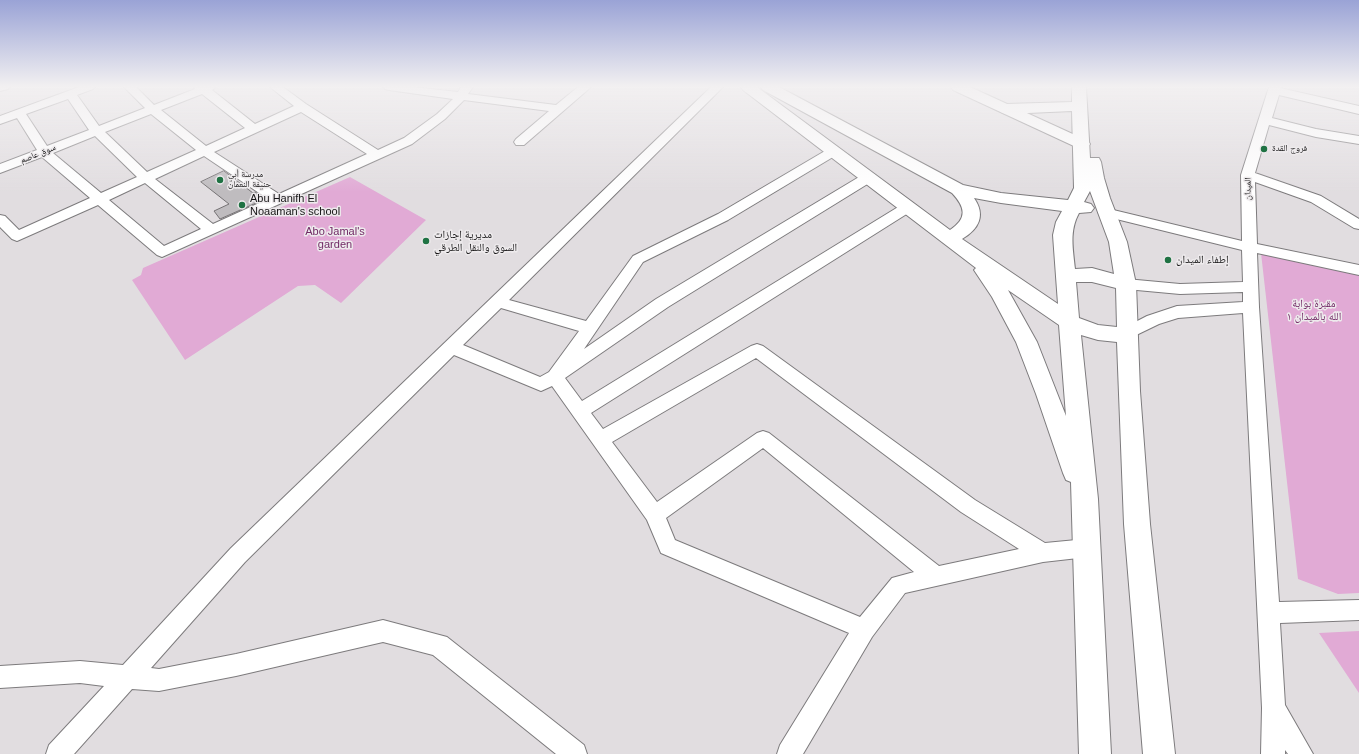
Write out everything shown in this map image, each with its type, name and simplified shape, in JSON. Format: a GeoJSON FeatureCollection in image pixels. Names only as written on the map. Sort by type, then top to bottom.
{"type":"FeatureCollection","features":[{"type":"Feature","properties":{"kind":"main road"},"geometry":{"type":"LineString","coordinates":[[795,122],[976,259],[1070,322],[1090,332],[1111,335],[1128,334]]}},
{"type":"Feature","properties":{"kind":"main road"},"geometry":{"type":"LineString","coordinates":[[834,122],[958,189],[1001,198],[1073,205],[1106,212]]}},
{"type":"Feature","properties":{"kind":"main road"},"geometry":{"type":"LineString","coordinates":[[1034,122],[1082,144]]}},
{"type":"Feature","properties":{"kind":"main road"},"geometry":{"type":"LineString","coordinates":[[1091,122],[1095,178],[1106,212],[1115,230],[1126,284],[1129,391],[1137,524],[1159,754]]}},
{"type":"Feature","properties":{"kind":"main road"},"geometry":{"type":"LineString","coordinates":[[1042,126],[1081,124],[1083,188],[1080,196],[1066,216],[1062,235],[1085,499],[1095,754]]}},
{"type":"Feature","properties":{"kind":"main road"},"geometry":{"type":"LineString","coordinates":[[949,238],[961,232],[969,225],[972,216],[972,207],[958,189]]}},
{"type":"Feature","properties":{"kind":"main road"},"geometry":{"type":"LineString","coordinates":[[976,259],[1005,301],[1024,333],[1036,362],[1085,499]]}},
{"type":"Feature","properties":{"kind":"main road"},"geometry":{"type":"LineString","coordinates":[[1066,276],[1092,275],[1126,284]]}},
{"type":"Feature","properties":{"kind":"street"},"geometry":{"type":"LineString","coordinates":[[25,122],[44,152],[162,252],[377,155],[408,140],[432,122]]}},
{"type":"Feature","properties":{"kind":"street"},"geometry":{"type":"LineString","coordinates":[[90,122],[96,131],[146,178],[212,230]]}},
{"type":"Feature","properties":{"kind":"street","name":"سوق عاصم"},"geometry":{"type":"LineString","coordinates":[[0,169],[120,122]]}},
{"type":"Feature","properties":{"kind":"street"},"geometry":{"type":"LineString","coordinates":[[167,122],[204,152],[279,200]]}},
{"type":"Feature","properties":{"kind":"street"},"geometry":{"type":"LineString","coordinates":[[246,122],[254,129]]}},
{"type":"Feature","properties":{"kind":"street"},"geometry":{"type":"LineString","coordinates":[[0,219],[17,236],[269,122]]}},
{"type":"Feature","properties":{"kind":"street"},"geometry":{"type":"LineString","coordinates":[[326,122],[377,155]]}},
{"type":"Feature","properties":{"kind":"street"},"geometry":{"type":"LineString","coordinates":[[520,142],[543,122]]}},
{"type":"Feature","properties":{"kind":"street"},"geometry":{"type":"LineString","coordinates":[[58,754],[238,555],[681,122]]}},
{"type":"Feature","properties":{"kind":"street","name":"الميدان"},"geometry":{"type":"LineString","coordinates":[[1264,122],[1248,175],[1248,247],[1274,708],[1273,754]]}},
{"type":"Feature","properties":{"kind":"street"},"geometry":{"type":"LineString","coordinates":[[1274,122],[1316,133],[1359,140]]}},
{"type":"Feature","properties":{"kind":"street"},"geometry":{"type":"LineString","coordinates":[[555,377],[638,258],[723,217],[834,151]]}},
{"type":"Feature","properties":{"kind":"street"},"geometry":{"type":"LineString","coordinates":[[1248,175],[1316,199],[1359,225]]}},
{"type":"Feature","properties":{"kind":"street"},"geometry":{"type":"LineString","coordinates":[[451,347],[541,384],[555,377],[662,302],[869,177]]}},
{"type":"Feature","properties":{"kind":"street"},"geometry":{"type":"LineString","coordinates":[[580,411],[908,207]]}},
{"type":"Feature","properties":{"kind":"street"},"geometry":{"type":"LineString","coordinates":[[1106,212],[1248,247],[1359,270]]}},
{"type":"Feature","properties":{"kind":"street"},"geometry":{"type":"LineString","coordinates":[[1126,284],[1180,289],[1250,287]]}},
{"type":"Feature","properties":{"kind":"street"},"geometry":{"type":"LineString","coordinates":[[498,302],[589,328]]}},
{"type":"Feature","properties":{"kind":"street"},"geometry":{"type":"LineString","coordinates":[[1128,334],[1153,320],[1177,312],[1251,307]]}},
{"type":"Feature","properties":{"kind":"street"},"geometry":{"type":"LineString","coordinates":[[601,439],[757,350],[968,506],[1043,553]]}},
{"type":"Feature","properties":{"kind":"street"},"geometry":{"type":"LineString","coordinates":[[555,377],[655,514],[668,546],[864,628]]}},
{"type":"Feature","properties":{"kind":"street"},"geometry":{"type":"LineString","coordinates":[[655,514],[763,438],[936,577]]}},
{"type":"Feature","properties":{"kind":"street"},"geometry":{"type":"LineString","coordinates":[[789,754],[864,628],[899,585],[1043,553],[1087,548]]}},
{"type":"Feature","properties":{"kind":"street"},"geometry":{"type":"LineString","coordinates":[[1269,613],[1359,610]]}},
{"type":"Feature","properties":{"kind":"street"},"geometry":{"type":"LineString","coordinates":[[0,676],[80,672],[159,680],[236,665],[383,631],[439,645],[575,754]]}},
{"type":"Feature","properties":{"kind":"street"},"geometry":{"type":"LineString","coordinates":[[1274,708],[1301,754]]}},
{"type":"Feature","properties":{"kind":"green space","name":"Abo Jamal's garden"},"geometry":{"type":"Polygon","coordinates":[[[350,177],[426,220],[341,303],[315,285],[298,286],[185,360],[132,280],[141,275],[143,268],[350,177]]]}},
{"type":"Feature","properties":{"kind":"green space","name":"مقبرة بوابة الله بالميدان ١"},"geometry":{"type":"Polygon","coordinates":[[[1261,253],[1359,272],[1359,593],[1338,594],[1298,579],[1261,253]]]}},
{"type":"Feature","properties":{"kind":"green space"},"geometry":{"type":"Polygon","coordinates":[[[1359,631],[1359,693],[1319,633],[1359,631]]]}},
{"type":"Feature","properties":{"kind":"building"},"geometry":{"type":"Polygon","coordinates":[[[224,171],[253,193],[255,192],[258,194],[263,200],[220,219],[214,211],[229,204],[201,182],[224,171]]]}},
{"type":"Feature","properties":{"kind":"place","name":"فروج القدة"},"geometry":{"type":"Point","coordinates":[1264,149]}},
{"type":"Feature","properties":{"kind":"place","name":"مدرسة أبي حنيفة النعمان"},"geometry":{"type":"Point","coordinates":[220,180]}},
{"type":"Feature","properties":{"kind":"place","name":"Abu Hanifh El Noaaman's school"},"geometry":{"type":"Point","coordinates":[242,205]}},
{"type":"Feature","properties":{"kind":"place","name":"مديرية إجازات السوق والنقل الطرقي"},"geometry":{"type":"Point","coordinates":[426,241]}},
{"type":"Feature","properties":{"kind":"place","name":"إطفاء الميدان"},"geometry":{"type":"Point","coordinates":[1168,260]}}]}
